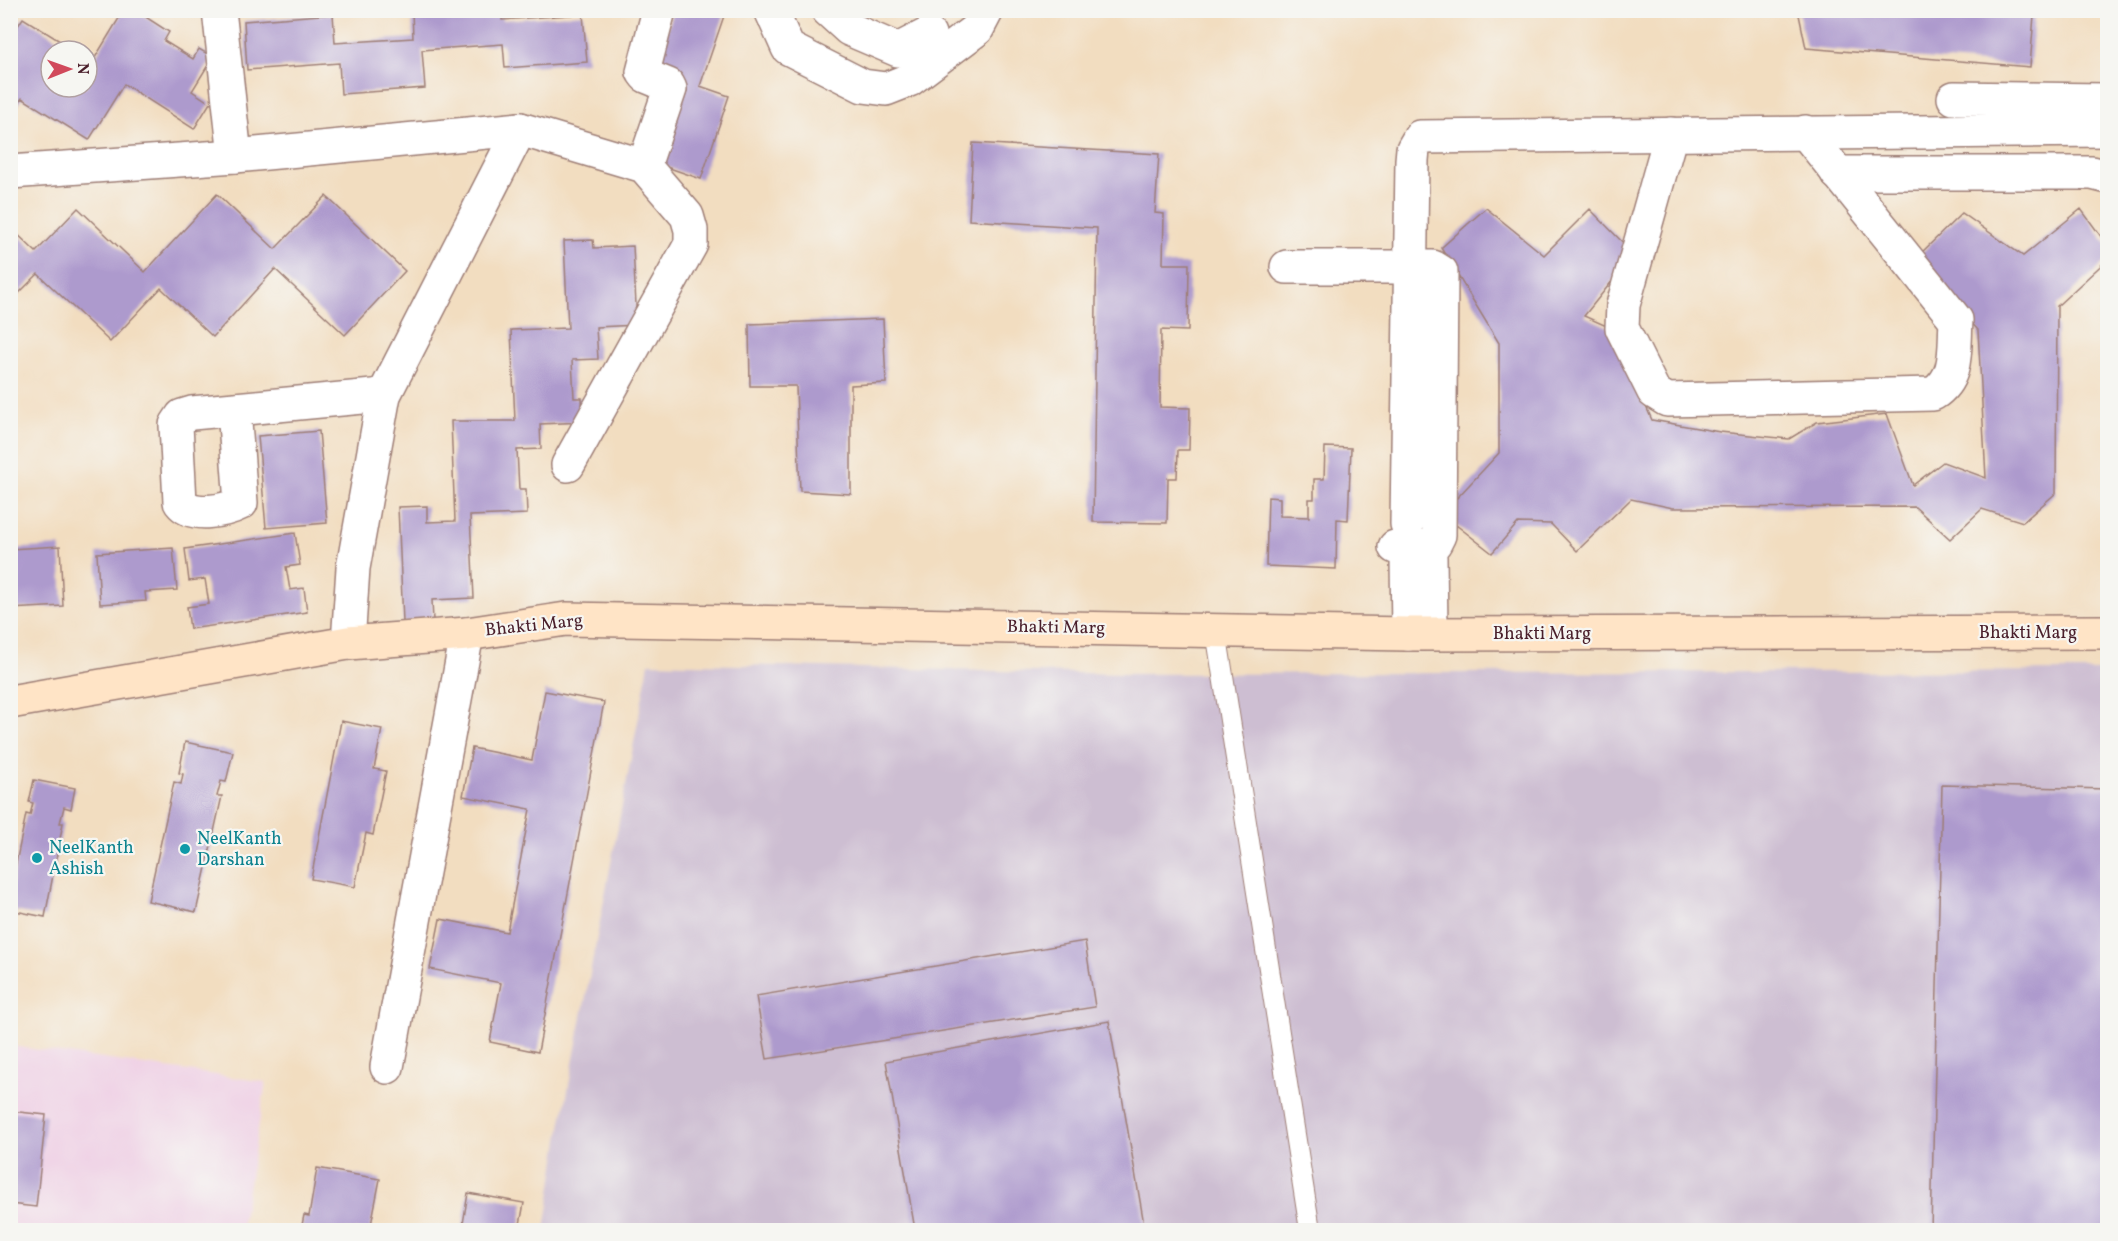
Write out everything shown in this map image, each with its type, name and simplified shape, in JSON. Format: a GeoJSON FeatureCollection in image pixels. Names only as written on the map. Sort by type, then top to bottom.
{"type":"FeatureCollection","features":[{"type":"Feature","properties":{"kind":"main road","name":"Bhakti Marg"},"geometry":{"type":"LineString","coordinates":[[10,702],[348,643],[467,634],[566,619],[1420,634],[2108,632]]}},
{"type":"Feature","properties":{"kind":"street"},"geometry":{"type":"LineString","coordinates":[[219,10],[235,156]]}},
{"type":"Feature","properties":{"kind":"street"},"geometry":{"type":"LineString","coordinates":[[644,166],[670,89],[668,85],[646,76],[643,72],[659,10]]}},
{"type":"Feature","properties":{"kind":"street"},"geometry":{"type":"LineString","coordinates":[[771,10],[788,48],[863,86],[886,88],[909,80],[977,29],[987,10]]}},
{"type":"Feature","properties":{"kind":"street"},"geometry":{"type":"LineString","coordinates":[[828,10],[849,29],[898,50],[929,34]]}},
{"type":"Feature","properties":{"kind":"street"},"geometry":{"type":"LineString","coordinates":[[1954,98],[2108,100]]}},
{"type":"Feature","properties":{"kind":"street"},"geometry":{"type":"LineString","coordinates":[[348,643],[353,568],[384,395],[519,129]]}},
{"type":"Feature","properties":{"kind":"street"},"geometry":{"type":"LineString","coordinates":[[10,172],[235,156],[519,129],[644,166],[687,216],[691,230],[691,244],[568,465]]}},
{"type":"Feature","properties":{"kind":"street"},"geometry":{"type":"LineString","coordinates":[[1420,634],[1410,546],[1413,148],[1420,137],[2108,130]]}},
{"type":"Feature","properties":{"kind":"street"},"geometry":{"type":"LineString","coordinates":[[1671,134],[1623,305],[1622,328],[1654,392],[1667,400],[1933,394],[1944,387],[1953,373],[1956,320],[1805,132]]}},
{"type":"Feature","properties":{"kind":"street"},"geometry":{"type":"LineString","coordinates":[[1837,173],[2092,173],[2108,177]]}},
{"type":"Feature","properties":{"kind":"street"},"geometry":{"type":"LineString","coordinates":[[1287,267],[1411,268]]}},
{"type":"Feature","properties":{"kind":"street"},"geometry":{"type":"LineString","coordinates":[[234,409],[384,395]]}},
{"type":"Feature","properties":{"kind":"street"},"geometry":{"type":"LineString","coordinates":[[387,1067],[467,634]]}},
{"type":"Feature","properties":{"kind":"lane"},"geometry":{"type":"LineString","coordinates":[[1216,631],[1310,1230]]}},
{"type":"Feature","properties":{"kind":"shaded area"},"geometry":{"type":"Polygon","coordinates":[[[649,663],[1122,674],[2107,671],[2107,1230],[545,1230],[561,1127],[649,663]]]}},
{"type":"Feature","properties":{"kind":"shaded area"},"geometry":{"type":"Polygon","coordinates":[[[11,1046],[266,1082],[241,1230],[11,1230],[11,1046]]]}},
{"type":"Feature","properties":{"kind":"building"},"geometry":{"type":"Polygon","coordinates":[[[124,10],[135,10],[169,32],[164,41],[193,59],[199,49],[213,57],[192,91],[210,103],[194,129],[124,84],[89,140],[22,98],[10,116],[10,38],[23,18],[57,39],[39,39],[39,99],[99,99],[99,51],[124,10]]]}},
{"type":"Feature","properties":{"kind":"building"},"geometry":{"type":"Polygon","coordinates":[[[412,10],[501,10],[502,20],[583,14],[587,62],[505,68],[503,44],[422,50],[425,88],[341,94],[339,63],[247,70],[244,21],[333,14],[335,43],[413,38],[412,10]]]}},
{"type":"Feature","properties":{"kind":"building"},"geometry":{"type":"Polygon","coordinates":[[[674,10],[726,10],[700,86],[729,96],[701,179],[655,163],[654,71],[674,10]]]}},
{"type":"Feature","properties":{"kind":"building"},"geometry":{"type":"Polygon","coordinates":[[[1798,10],[1974,10],[2034,15],[2030,67],[1806,48],[1798,10]]]}},
{"type":"Feature","properties":{"kind":"building"},"geometry":{"type":"Polygon","coordinates":[[[973,143],[1159,154],[1155,213],[1164,214],[1163,264],[1189,264],[1188,331],[1161,330],[1160,407],[1190,408],[1189,450],[1178,450],[1177,478],[1168,478],[1167,523],[1093,522],[1097,228],[969,220],[973,143]]]}},
{"type":"Feature","properties":{"kind":"building"},"geometry":{"type":"Polygon","coordinates":[[[217,194],[275,249],[326,196],[405,271],[345,335],[275,269],[213,337],[161,288],[110,342],[38,274],[10,302],[10,227],[36,252],[78,208],[145,272],[217,194]]]}},
{"type":"Feature","properties":{"kind":"building"},"geometry":{"type":"Polygon","coordinates":[[[1486,208],[1544,255],[1590,209],[1634,254],[1584,316],[1611,328],[1652,420],[1720,432],[1789,439],[1817,422],[1887,414],[1913,485],[1943,462],[1986,478],[1978,330],[1915,259],[1962,213],[2023,256],[2081,209],[2108,246],[2108,259],[2057,306],[2056,493],[2023,522],[1982,509],[1950,539],[1915,507],[1673,508],[1631,499],[1577,551],[1551,524],[1518,523],[1492,553],[1442,514],[1499,453],[1499,343],[1441,248],[1486,208]]]}},
{"type":"Feature","properties":{"kind":"building"},"geometry":{"type":"Polygon","coordinates":[[[593,240],[594,248],[633,246],[637,325],[596,327],[598,359],[572,360],[574,398],[582,398],[583,422],[540,424],[541,449],[517,450],[519,489],[526,489],[527,514],[470,516],[474,598],[432,600],[433,621],[403,622],[398,507],[427,506],[427,522],[455,521],[451,421],[515,421],[511,330],[568,328],[564,241],[593,240]]]}},
{"type":"Feature","properties":{"kind":"building"},"geometry":{"type":"Polygon","coordinates":[[[883,319],[886,383],[851,385],[851,494],[800,491],[796,386],[750,386],[749,324],[883,319]]]}},
{"type":"Feature","properties":{"kind":"building"},"geometry":{"type":"Polygon","coordinates":[[[319,431],[327,523],[266,528],[258,436],[319,431]]]}},
{"type":"Feature","properties":{"kind":"building"},"geometry":{"type":"Polygon","coordinates":[[[1325,447],[1351,448],[1348,520],[1337,519],[1336,569],[1266,566],[1268,497],[1280,498],[1280,516],[1309,517],[1309,499],[1314,499],[1314,479],[1324,479],[1325,447]]]}},
{"type":"Feature","properties":{"kind":"building"},"geometry":{"type":"Polygon","coordinates":[[[295,533],[300,565],[286,567],[290,590],[304,588],[307,612],[190,629],[187,607],[209,604],[205,579],[189,581],[185,549],[295,533]]]}},
{"type":"Feature","properties":{"kind":"building"},"geometry":{"type":"Polygon","coordinates":[[[60,546],[63,606],[10,609],[10,549],[60,546]]]}},
{"type":"Feature","properties":{"kind":"building"},"geometry":{"type":"Polygon","coordinates":[[[173,548],[177,590],[145,592],[146,601],[100,604],[97,553],[173,548]]]}},
{"type":"Feature","properties":{"kind":"building"},"geometry":{"type":"Polygon","coordinates":[[[545,691],[604,702],[538,1052],[490,1042],[501,983],[430,969],[440,919],[507,932],[530,809],[463,796],[472,748],[532,760],[545,691]]]}},
{"type":"Feature","properties":{"kind":"building"},"geometry":{"type":"Polygon","coordinates":[[[341,721],[382,729],[374,769],[386,771],[373,835],[366,833],[355,887],[311,879],[341,721]]]}},
{"type":"Feature","properties":{"kind":"building","name":"NeelKanth Darshan"},"geometry":{"type":"Polygon","coordinates":[[[185,742],[233,752],[226,782],[221,781],[217,796],[222,796],[196,912],[148,901],[174,782],[181,784],[183,774],[179,773],[185,742]]]}},
{"type":"Feature","properties":{"kind":"building","name":"NeelKanth Ashish"},"geometry":{"type":"Polygon","coordinates":[[[34,780],[75,788],[71,809],[64,807],[60,823],[63,823],[45,917],[10,910],[10,893],[26,814],[30,815],[33,803],[29,802],[34,780]]]}},
{"type":"Feature","properties":{"kind":"building"},"geometry":{"type":"Polygon","coordinates":[[[1942,785],[2108,789],[2108,1230],[1931,1230],[1942,785]]]}},
{"type":"Feature","properties":{"kind":"building"},"geometry":{"type":"Polygon","coordinates":[[[1085,941],[1095,1007],[767,1059],[756,996],[1085,941]]]}},
{"type":"Feature","properties":{"kind":"building"},"geometry":{"type":"Polygon","coordinates":[[[1109,1021],[1145,1230],[915,1230],[886,1061],[1109,1021]]]}},
{"type":"Feature","properties":{"kind":"building"},"geometry":{"type":"Polygon","coordinates":[[[10,1111],[46,1115],[36,1207],[10,1204],[10,1111]]]}},
{"type":"Feature","properties":{"kind":"building"},"geometry":{"type":"Polygon","coordinates":[[[317,1168],[380,1179],[370,1230],[301,1230],[304,1215],[309,1216],[317,1168]]]}},
{"type":"Feature","properties":{"kind":"building"},"geometry":{"type":"Polygon","coordinates":[[[468,1193],[524,1203],[519,1230],[462,1230],[468,1193]]]}},
{"type":"Feature","properties":{"kind":"place","name":"NeelKanth Darshan"},"geometry":{"type":"Point","coordinates":[185,849]}},
{"type":"Feature","properties":{"kind":"place","name":"NeelKanth Ashish"},"geometry":{"type":"Point","coordinates":[37,858]}}]}
